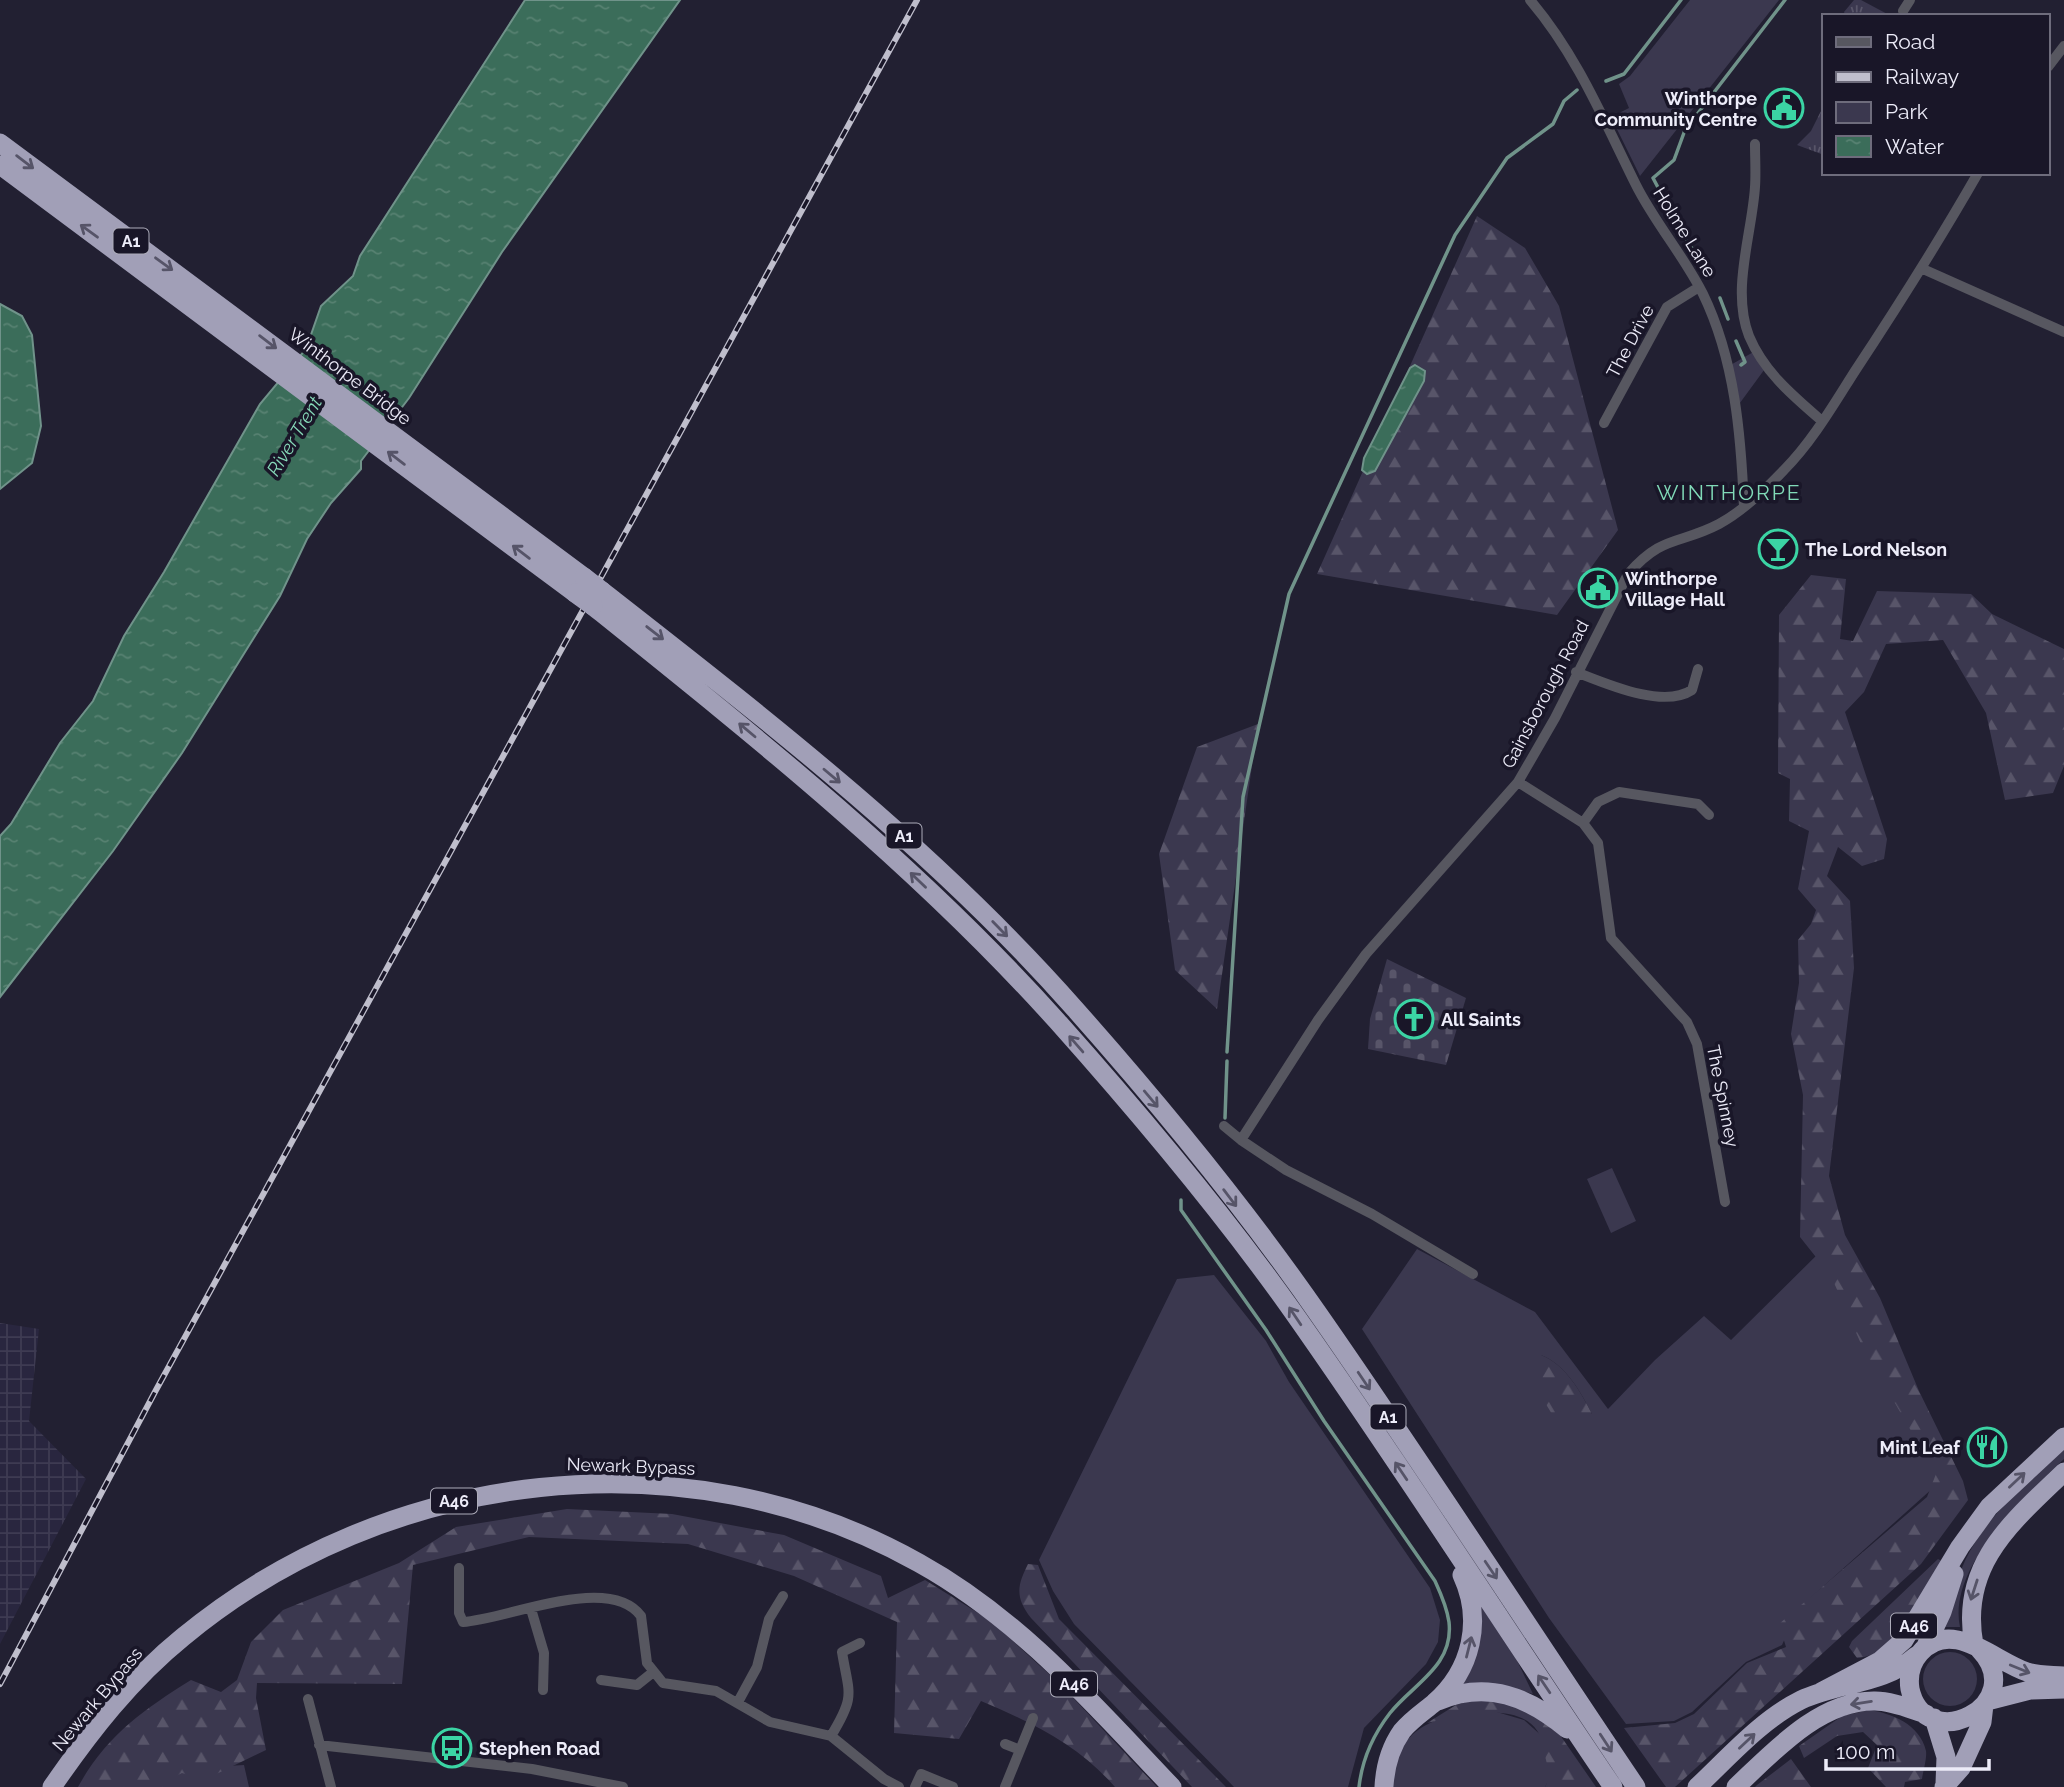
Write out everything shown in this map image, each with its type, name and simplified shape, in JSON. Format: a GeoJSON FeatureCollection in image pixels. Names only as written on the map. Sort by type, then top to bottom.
{"type":"FeatureCollection","features":[{"type":"Feature","properties":{"kind":"highway","name":"A1"},"geometry":{"type":"LineString","coordinates":[[0,143],[45,188]]}},
{"type":"Feature","properties":{"kind":"highway","name":"A1"},"geometry":{"type":"LineString","coordinates":[[0,165],[45,188]]}},
{"type":"Feature","properties":{"kind":"highway","name":"Winthorpe Bridge"},"geometry":{"type":"LineString","coordinates":[[45,188],[597,598]]}},
{"type":"Feature","properties":{"kind":"highway","name":"A1"},"geometry":{"type":"LineString","coordinates":[[597,598],[754,710],[900,833],[979,908],[1073,1007],[1188,1143],[1317,1312],[1636,1787]]}},
{"type":"Feature","properties":{"kind":"highway","name":"A1"},"geometry":{"type":"LineString","coordinates":[[597,598],[886,849],[1055,1019],[1153,1133],[1289,1306],[1613,1787]]}},
{"type":"Feature","properties":{"kind":"highway","name":"A46"},"geometry":{"type":"LineString","coordinates":[[1697,1787],[1771,1719],[1880,1661],[1904,1640],[1989,1507],[2064,1437]]}},
{"type":"Feature","properties":{"kind":"highway"},"geometry":{"type":"LineString","coordinates":[[1945,1785],[1961,1768],[1984,1718],[1992,1676],[1989,1664],[1976,1647],[1969,1604],[1985,1563],[2017,1518],[2064,1472]]}},
{"type":"Feature","properties":{"kind":"highway","name":"Newark Bypass"},"geometry":{"type":"LineString","coordinates":[[52,1787],[120,1698],[166,1652],[222,1606],[266,1577],[366,1528],[446,1502],[545,1485],[602,1482],[715,1492],[807,1515],[875,1541],[941,1576],[998,1613],[1043,1653],[1172,1787]]}},
{"type":"Feature","properties":{"kind":"highway"},"geometry":{"type":"LineString","coordinates":[[1384,1787],[1387,1762],[1396,1740],[1410,1722],[1434,1703],[1461,1670],[1470,1648],[1473,1623],[1468,1591],[1439,1527]]}},
{"type":"Feature","properties":{"kind":"highway","name":"A46"},"geometry":{"type":"LineString","coordinates":[[1821,1692],[1881,1678],[1904,1667],[1923,1650],[1942,1612],[1974,1527]]}},
{"type":"Feature","properties":{"kind":"highway"},"geometry":{"type":"LineString","coordinates":[[1945,1785],[1946,1757],[1931,1716],[1915,1701],[1910,1685],[1912,1667],[1923,1650],[1947,1639],[1976,1647],[2028,1672],[2064,1676]]}},
{"type":"Feature","properties":{"kind":"highway"},"geometry":{"type":"LineString","coordinates":[[1736,1787],[1806,1727],[1844,1707],[1875,1701],[1960,1721],[1973,1716],[1986,1703],[2030,1690],[2064,1689]]}},
{"type":"Feature","properties":{"kind":"highway"},"geometry":{"type":"LineString","coordinates":[[1434,1703],[1470,1692],[1512,1695],[1536,1705],[1582,1741]]}},
{"type":"Feature","properties":{"kind":"street","name":"Holme Lane"},"geometry":{"type":"LineString","coordinates":[[1530,0],[1577,64],[1638,189],[1699,286],[1734,391],[1741,442],[1744,507]]}},
{"type":"Feature","properties":{"kind":"street"},"geometry":{"type":"LineString","coordinates":[[1903,11],[1910,0]]}},
{"type":"Feature","properties":{"kind":"street"},"geometry":{"type":"LineString","coordinates":[[2050,64],[2064,46]]}},
{"type":"Feature","properties":{"kind":"street"},"geometry":{"type":"LineString","coordinates":[[1755,144],[1755,186],[1743,283],[1745,323],[1757,350],[1780,383],[1822,421]]}},
{"type":"Feature","properties":{"kind":"street","name":"Gainsborough Road"},"geometry":{"type":"LineString","coordinates":[[1241,1140],[1318,1020],[1366,954],[1518,782],[1555,718],[1628,574],[1643,557],[1664,542],[1717,525],[1744,507],[1786,470],[1822,421],[1923,269],[1977,175]]}},
{"type":"Feature","properties":{"kind":"street"},"geometry":{"type":"LineString","coordinates":[[1923,269],[1977,290],[2064,332]]}},
{"type":"Feature","properties":{"kind":"street","name":"The Drive"},"geometry":{"type":"LineString","coordinates":[[1604,423],[1667,307],[1699,286]]}},
{"type":"Feature","properties":{"kind":"street"},"geometry":{"type":"LineString","coordinates":[[1576,672],[1626,691],[1680,697],[1692,690],[1698,670]]}},
{"type":"Feature","properties":{"kind":"street","name":"The Spinney"},"geometry":{"type":"LineString","coordinates":[[1518,782],[1583,823],[1598,843],[1611,938],[1687,1022],[1697,1044],[1725,1202]]}},
{"type":"Feature","properties":{"kind":"street"},"geometry":{"type":"LineString","coordinates":[[1583,823],[1598,802],[1619,792],[1698,804],[1709,815]]}},
{"type":"Feature","properties":{"kind":"street"},"geometry":{"type":"LineString","coordinates":[[1224,1126],[1286,1170],[1372,1214],[1473,1274]]}},
{"type":"Feature","properties":{"kind":"street"},"geometry":{"type":"LineString","coordinates":[[459,1568],[459,1613],[463,1622],[489,1620],[573,1599],[616,1599],[630,1605],[643,1621],[647,1662],[652,1673],[671,1686],[705,1688],[738,1702],[770,1721],[831,1736],[884,1779],[900,1787]]}},
{"type":"Feature","properties":{"kind":"street"},"geometry":{"type":"LineString","coordinates":[[738,1702],[757,1667],[769,1619],[783,1596]]}},
{"type":"Feature","properties":{"kind":"street"},"geometry":{"type":"LineString","coordinates":[[531,1609],[544,1653],[542,1690]]}},
{"type":"Feature","properties":{"kind":"street"},"geometry":{"type":"LineString","coordinates":[[831,1736],[846,1712],[850,1683],[842,1652],[860,1643]]}},
{"type":"Feature","properties":{"kind":"street"},"geometry":{"type":"LineString","coordinates":[[601,1680],[637,1685],[652,1673]]}},
{"type":"Feature","properties":{"kind":"street"},"geometry":{"type":"LineString","coordinates":[[308,1699],[331,1787]]}},
{"type":"Feature","properties":{"kind":"street"},"geometry":{"type":"LineString","coordinates":[[1005,1787],[1033,1718]]}},
{"type":"Feature","properties":{"kind":"street"},"geometry":{"type":"LineString","coordinates":[[1005,1744],[1020,1750]]}},
{"type":"Feature","properties":{"kind":"street"},"geometry":{"type":"LineString","coordinates":[[319,1745],[531,1769],[623,1787]]}},
{"type":"Feature","properties":{"kind":"street"},"geometry":{"type":"LineString","coordinates":[[915,1787],[921,1774],[953,1787]]}},
{"type":"Feature","properties":{"kind":"shaded area"},"geometry":{"type":"Polygon","coordinates":[[[0,1323],[39,1329],[29,1421],[86,1479],[0,1644],[0,1323]]]}},
{"type":"Feature","properties":{"kind":"green space"},"geometry":{"type":"Polygon","coordinates":[[[1690,0],[1779,0],[1640,176],[1611,117],[1629,108],[1619,84],[1630,76],[1690,0]]]}},
{"type":"Feature","properties":{"kind":"green space"},"geometry":{"type":"Polygon","coordinates":[[[1854,0],[1861,0],[1887,14],[1845,14],[1854,0]]]}},
{"type":"Feature","properties":{"kind":"green space"},"geometry":{"type":"Polygon","coordinates":[[[1822,109],[1822,154],[1797,145],[1811,131],[1822,109]]]}},
{"type":"Feature","properties":{"kind":"green space"},"geometry":{"type":"Polygon","coordinates":[[[1477,216],[1525,248],[1559,306],[1618,530],[1557,615],[1317,574],[1477,216]]]}},
{"type":"Feature","properties":{"kind":"green space"},"geometry":{"type":"Polygon","coordinates":[[[1757,350],[1767,366],[1737,407],[1727,367],[1757,350]]]}},
{"type":"Feature","properties":{"kind":"green space"},"geometry":{"type":"Polygon","coordinates":[[[1811,575],[1846,579],[1840,639],[1853,641],[1877,591],[1971,594],[1992,614],[2064,649],[2064,766],[2053,793],[2005,800],[1986,713],[1943,640],[1886,644],[1864,692],[1845,712],[1887,839],[1884,859],[1862,866],[1838,847],[1827,876],[1850,901],[1854,968],[1829,1176],[1845,1235],[1880,1298],[1919,1391],[1963,1481],[1968,1500],[1921,1564],[1675,1787],[1666,1787],[1624,1728],[1675,1723],[1694,1714],[1747,1663],[1786,1647],[1779,1624],[1927,1497],[1936,1474],[1862,1346],[1831,1276],[1800,1237],[1803,1095],[1791,1034],[1799,983],[1798,940],[1811,924],[1816,910],[1798,889],[1809,831],[1789,821],[1790,779],[1778,773],[1779,615],[1811,575]]]}},
{"type":"Feature","properties":{"kind":"green space"},"geometry":{"type":"Polygon","coordinates":[[[1258,724],[1217,1009],[1175,970],[1159,854],[1197,747],[1258,724]]]}},
{"type":"Feature","properties":{"kind":"green space"},"geometry":{"type":"Polygon","coordinates":[[[1387,959],[1466,998],[1446,1065],[1368,1049],[1370,1019],[1387,959]]]}},
{"type":"Feature","properties":{"kind":"green space"},"geometry":{"type":"Polygon","coordinates":[[[1612,1168],[1636,1221],[1611,1233],[1587,1179],[1612,1168]]]}},
{"type":"Feature","properties":{"kind":"green space"},"geometry":{"type":"Polygon","coordinates":[[[1828,1244],[1943,1479],[1798,1609],[1782,1645],[1746,1662],[1692,1712],[1674,1721],[1626,1724],[1549,1618],[1362,1329],[1417,1249],[1535,1312],[1608,1409],[1655,1360],[1704,1316],[1731,1340],[1828,1244]],[[1541,1355],[1575,1414],[1592,1414],[1565,1372],[1541,1355]]]}},
{"type":"Feature","properties":{"kind":"green space"},"geometry":{"type":"Polygon","coordinates":[[[1214,1275],[1266,1341],[1289,1382],[1430,1588],[1440,1620],[1438,1642],[1426,1664],[1364,1728],[1348,1787],[1234,1787],[1074,1624],[1053,1591],[1039,1560],[1177,1279],[1214,1275]]]}},
{"type":"Feature","properties":{"kind":"green space"},"geometry":{"type":"Polygon","coordinates":[[[1541,1355],[1565,1372],[1592,1414],[1555,1419],[1525,1370],[1541,1355]]]}},
{"type":"Feature","properties":{"kind":"green space"},"geometry":{"type":"Polygon","coordinates":[[[2064,1447],[2064,1459],[2029,1492],[1977,1557],[1965,1581],[1959,1604],[1960,1627],[1943,1627],[1961,1569],[1979,1536],[2013,1496],[2064,1447]]]}},
{"type":"Feature","properties":{"kind":"green space"},"geometry":{"type":"Polygon","coordinates":[[[567,1509],[672,1514],[784,1535],[881,1576],[888,1598],[925,1580],[991,1621],[1062,1686],[1157,1787],[1115,1787],[1086,1759],[1053,1736],[981,1701],[959,1739],[894,1733],[897,1622],[794,1576],[688,1544],[529,1537],[413,1565],[402,1684],[257,1683],[256,1698],[266,1750],[204,1780],[182,1773],[170,1779],[165,1787],[78,1787],[113,1739],[157,1702],[191,1680],[221,1692],[237,1680],[251,1642],[283,1610],[399,1563],[456,1527],[567,1509]]]}},
{"type":"Feature","properties":{"kind":"green space"},"geometry":{"type":"Polygon","coordinates":[[[1938,1559],[1945,1563],[1910,1622],[1887,1646],[1873,1654],[1857,1658],[1849,1647],[1852,1641],[1938,1559]]]}},
{"type":"Feature","properties":{"kind":"green space"},"geometry":{"type":"Polygon","coordinates":[[[1028,1564],[1038,1565],[1059,1619],[1226,1787],[1192,1787],[1031,1618],[1022,1604],[1019,1591],[1028,1564]]]}},
{"type":"Feature","properties":{"kind":"green space"},"geometry":{"type":"Polygon","coordinates":[[[1478,1600],[1514,1654],[1533,1694],[1509,1687],[1453,1691],[1478,1600]]]}},
{"type":"Feature","properties":{"kind":"green space"},"geometry":{"type":"Polygon","coordinates":[[[1950,1652],[1969,1660],[1977,1679],[1969,1698],[1950,1706],[1931,1698],[1923,1679],[1931,1660],[1950,1652]]]}},
{"type":"Feature","properties":{"kind":"green space"},"geometry":{"type":"Polygon","coordinates":[[[1473,1700],[1517,1702],[1560,1735],[1596,1787],[1545,1787],[1548,1768],[1538,1733],[1528,1721],[1513,1715],[1478,1713],[1427,1723],[1456,1705],[1473,1700]]]}},
{"type":"Feature","properties":{"kind":"green space"},"geometry":{"type":"Polygon","coordinates":[[[1490,1710],[1524,1720],[1543,1737],[1550,1777],[1545,1787],[1394,1787],[1395,1767],[1401,1750],[1410,1737],[1422,1727],[1454,1715],[1490,1710]]]}},
{"type":"Feature","properties":{"kind":"green space"},"geometry":{"type":"Polygon","coordinates":[[[1869,1710],[1895,1717],[1918,1734],[1926,1751],[1922,1779],[1905,1782],[1904,1787],[1886,1787],[1868,1768],[1877,1745],[1863,1732],[1837,1736],[1804,1758],[1799,1746],[1842,1716],[1869,1710]]]}},
{"type":"Feature","properties":{"kind":"green space"},"geometry":{"type":"Polygon","coordinates":[[[1791,1759],[1811,1787],[1755,1787],[1757,1785],[1791,1759]]]}},
{"type":"Feature","properties":{"kind":"green space"},"geometry":{"type":"Polygon","coordinates":[[[244,1765],[249,1787],[161,1787],[176,1769],[244,1765]]]}},
{"type":"Feature","properties":{"kind":"water","name":"River Trent"},"geometry":{"type":"Polygon","coordinates":[[[525,0],[680,0],[502,252],[409,398],[361,461],[361,469],[331,503],[307,539],[280,596],[182,753],[113,851],[0,997],[0,836],[11,824],[60,743],[93,701],[124,636],[164,572],[260,404],[306,349],[321,306],[353,276],[360,256],[525,0]]]}},
{"type":"Feature","properties":{"kind":"water"},"geometry":{"type":"Polygon","coordinates":[[[0,304],[22,316],[32,335],[41,426],[32,463],[0,489],[0,304]]]}},
{"type":"Feature","properties":{"kind":"water"},"geometry":{"type":"Polygon","coordinates":[[[1415,365],[1425,371],[1424,381],[1375,471],[1367,474],[1362,470],[1364,458],[1410,368],[1415,365]]]}},
{"type":"Feature","properties":{"kind":"waterway"},"geometry":{"type":"LineString","coordinates":[[1606,81],[1624,74],[1681,0]]}},
{"type":"Feature","properties":{"kind":"waterway"},"geometry":{"type":"LineString","coordinates":[[1662,195],[1653,178],[1674,160],[1685,130],[1785,0]]}},
{"type":"Feature","properties":{"kind":"waterway"},"geometry":{"type":"LineString","coordinates":[[1227,1052],[1243,797],[1289,594],[1455,235],[1507,158],[1553,124],[1564,101],[1577,90]]}},
{"type":"Feature","properties":{"kind":"waterway"},"geometry":{"type":"LineString","coordinates":[[1665,201],[1705,272]]}},
{"type":"Feature","properties":{"kind":"waterway"},"geometry":{"type":"LineString","coordinates":[[1720,298],[1728,319]]}},
{"type":"Feature","properties":{"kind":"waterway"},"geometry":{"type":"LineString","coordinates":[[1736,341],[1745,362],[1741,365]]}},
{"type":"Feature","properties":{"kind":"waterway"},"geometry":{"type":"LineString","coordinates":[[1225,1118],[1227,1061]]}},
{"type":"Feature","properties":{"kind":"waterway"},"geometry":{"type":"LineString","coordinates":[[1181,1200],[1181,1210],[1266,1330],[1324,1421],[1435,1581],[1445,1606],[1449,1622],[1445,1651],[1430,1673],[1399,1703],[1378,1730],[1369,1748],[1359,1787]]}},
{"type":"Feature","properties":{"kind":"railway"},"geometry":{"type":"LineString","coordinates":[[0,1684],[156,1390],[917,0]]}},
{"type":"Feature","properties":{"kind":"place","name":"Winthorpe Community Centre"},"geometry":{"type":"Point","coordinates":[1784,108]}},
{"type":"Feature","properties":{"kind":"place","name":"The Lord Nelson"},"geometry":{"type":"Point","coordinates":[1778,549]}},
{"type":"Feature","properties":{"kind":"place","name":"Winthorpe Village Hall"},"geometry":{"type":"Point","coordinates":[1598,588]}},
{"type":"Feature","properties":{"kind":"place","name":"All Saints"},"geometry":{"type":"Point","coordinates":[1414,1019]}},
{"type":"Feature","properties":{"kind":"place","name":"Mint Leaf"},"geometry":{"type":"Point","coordinates":[1987,1447]}},
{"type":"Feature","properties":{"kind":"place","name":"Stephen Road"},"geometry":{"type":"Point","coordinates":[452,1748]}},
{"type":"Feature","properties":{"kind":"district","name":"WINTHORPE"},"geometry":{"type":"Point","coordinates":[1729,492]}}]}
